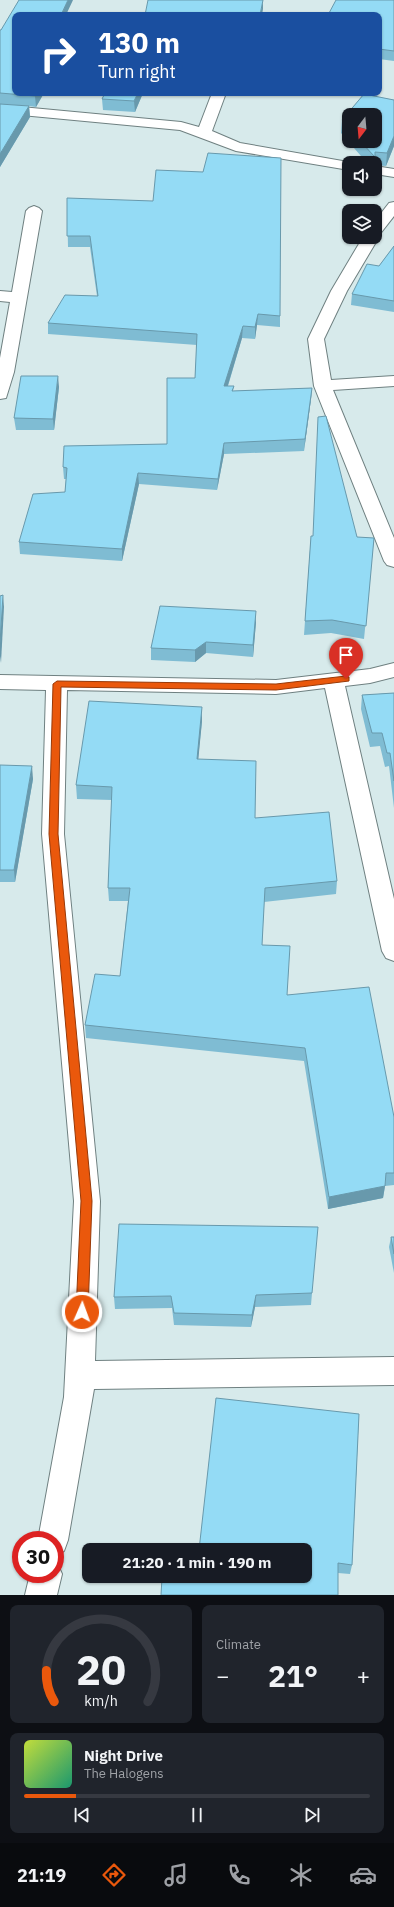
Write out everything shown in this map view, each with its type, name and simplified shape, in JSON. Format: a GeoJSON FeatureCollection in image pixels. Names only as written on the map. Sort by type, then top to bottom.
{"type":"FeatureCollection","features":[{"type":"Feature","properties":{"kind":"street"},"geometry":{"type":"LineString","coordinates":[[204,133],[218,96]]}},
{"type":"Feature","properties":{"kind":"street"},"geometry":{"type":"LineString","coordinates":[[0,109],[182,126],[204,133],[236,147],[342,165]]}},
{"type":"Feature","properties":{"kind":"street"},"geometry":{"type":"LineString","coordinates":[[382,171],[394,173]]}},
{"type":"Feature","properties":{"kind":"street"},"geometry":{"type":"LineString","coordinates":[[383,225],[394,206]]}},
{"type":"Feature","properties":{"kind":"street"},"geometry":{"type":"LineString","coordinates":[[0,394],[34,211]]}},
{"type":"Feature","properties":{"kind":"street"},"geometry":{"type":"LineString","coordinates":[[367,244],[339,291],[316,339],[323,386],[394,561]]}},
{"type":"Feature","properties":{"kind":"street"},"geometry":{"type":"LineString","coordinates":[[0,296],[19,298]]}},
{"type":"Feature","properties":{"kind":"street"},"geometry":{"type":"LineString","coordinates":[[323,386],[394,381]]}},
{"type":"Feature","properties":{"kind":"street"},"geometry":{"type":"LineString","coordinates":[[0,682],[276,687],[370,676],[394,670]]}},
{"type":"Feature","properties":{"kind":"street"},"geometry":{"type":"LineString","coordinates":[[334,681],[394,947]]}},
{"type":"Feature","properties":{"kind":"street"},"geometry":{"type":"LineString","coordinates":[[55,1531],[79,1397],[87,1201],[53,834],[57,684]]}},
{"type":"Feature","properties":{"kind":"street"},"geometry":{"type":"LineString","coordinates":[[80,1375],[394,1371]]}},
{"type":"Feature","properties":{"kind":"street"},"geometry":{"type":"LineString","coordinates":[[41,1595],[44,1583]]}},
{"type":"Feature","properties":{"kind":"building"},"geometry":{"type":"Polygon","coordinates":[[[19,0],[68,0],[62,12],[12,12],[12,94],[0,93],[1,30],[19,0]]]}},
{"type":"Feature","properties":{"kind":"building"},"geometry":{"type":"Polygon","coordinates":[[[148,0],[263,0],[261,12],[146,12],[148,0]]]}},
{"type":"Feature","properties":{"kind":"building"},"geometry":{"type":"Polygon","coordinates":[[[336,0],[394,0],[394,51],[382,49],[382,12],[330,12],[336,0]]]}},
{"type":"Feature","properties":{"kind":"building"},"geometry":{"type":"Polygon","coordinates":[[[104,96],[136,96],[134,101],[102,99],[104,96]]]}},
{"type":"Feature","properties":{"kind":"building"},"geometry":{"type":"Polygon","coordinates":[[[362,96],[374,96],[394,100],[394,136],[387,153],[375,152],[374,156],[367,148],[382,148],[382,108],[352,108],[362,96]]]}},
{"type":"Feature","properties":{"kind":"building"},"geometry":{"type":"Polygon","coordinates":[[[0,104],[29,106],[0,154],[0,104]]]}},
{"type":"Feature","properties":{"kind":"building"},"geometry":{"type":"Polygon","coordinates":[[[208,153],[281,158],[280,316],[258,314],[255,327],[243,326],[224,386],[234,386],[232,391],[312,388],[305,439],[224,443],[218,479],[138,473],[122,549],[19,542],[33,494],[65,492],[67,468],[63,467],[64,446],[167,444],[167,378],[195,378],[197,334],[48,323],[65,295],[98,296],[90,236],[67,236],[67,198],[153,201],[156,170],[203,172],[208,153]]]}},
{"type":"Feature","properties":{"kind":"building"},"geometry":{"type":"Polygon","coordinates":[[[394,246],[394,301],[352,294],[367,264],[379,266],[394,246]]]}},
{"type":"Feature","properties":{"kind":"building"},"geometry":{"type":"Polygon","coordinates":[[[21,376],[58,376],[53,419],[14,418],[21,376]]]}},
{"type":"Feature","properties":{"kind":"building"},"geometry":{"type":"Polygon","coordinates":[[[326,416],[357,537],[374,538],[366,626],[332,620],[305,621],[311,536],[313,536],[318,417],[326,416]]]}},
{"type":"Feature","properties":{"kind":"building"},"geometry":{"type":"Polygon","coordinates":[[[3,595],[0,643],[0,596],[3,595]]]}},
{"type":"Feature","properties":{"kind":"building"},"geometry":{"type":"Polygon","coordinates":[[[160,606],[256,611],[253,645],[206,642],[195,650],[151,648],[160,606]]]}},
{"type":"Feature","properties":{"kind":"building"},"geometry":{"type":"Polygon","coordinates":[[[394,693],[394,781],[390,753],[387,753],[382,733],[372,733],[362,695],[394,693]]]}},
{"type":"Feature","properties":{"kind":"building"},"geometry":{"type":"Polygon","coordinates":[[[89,701],[202,707],[197,759],[256,761],[255,818],[329,812],[337,881],[265,888],[262,945],[290,946],[287,995],[369,987],[394,1117],[394,1173],[386,1173],[385,1186],[329,1197],[305,1048],[85,1025],[95,974],[120,976],[130,888],[108,888],[112,787],[76,785],[89,701]]]}},
{"type":"Feature","properties":{"kind":"building"},"geometry":{"type":"Polygon","coordinates":[[[0,765],[32,766],[14,870],[0,870],[0,765]]]}},
{"type":"Feature","properties":{"kind":"building"},"geometry":{"type":"Polygon","coordinates":[[[119,1224],[318,1227],[312,1293],[256,1295],[252,1315],[174,1313],[171,1296],[114,1297],[119,1224]]]}},
{"type":"Feature","properties":{"kind":"building"},"geometry":{"type":"Polygon","coordinates":[[[391,1237],[394,1237],[394,1254],[391,1237]]]}},
{"type":"Feature","properties":{"kind":"building"},"geometry":{"type":"Polygon","coordinates":[[[216,1398],[359,1414],[352,1565],[338,1563],[338,1595],[161,1595],[162,1583],[312,1583],[312,1543],[200,1543],[216,1398]]]}},
{"type":"Feature","properties":{"kind":"route"},"geometry":{"type":"LineString","coordinates":[[82,1312],[87,1201],[53,834],[57,684],[276,687],[346,679]]}}]}
